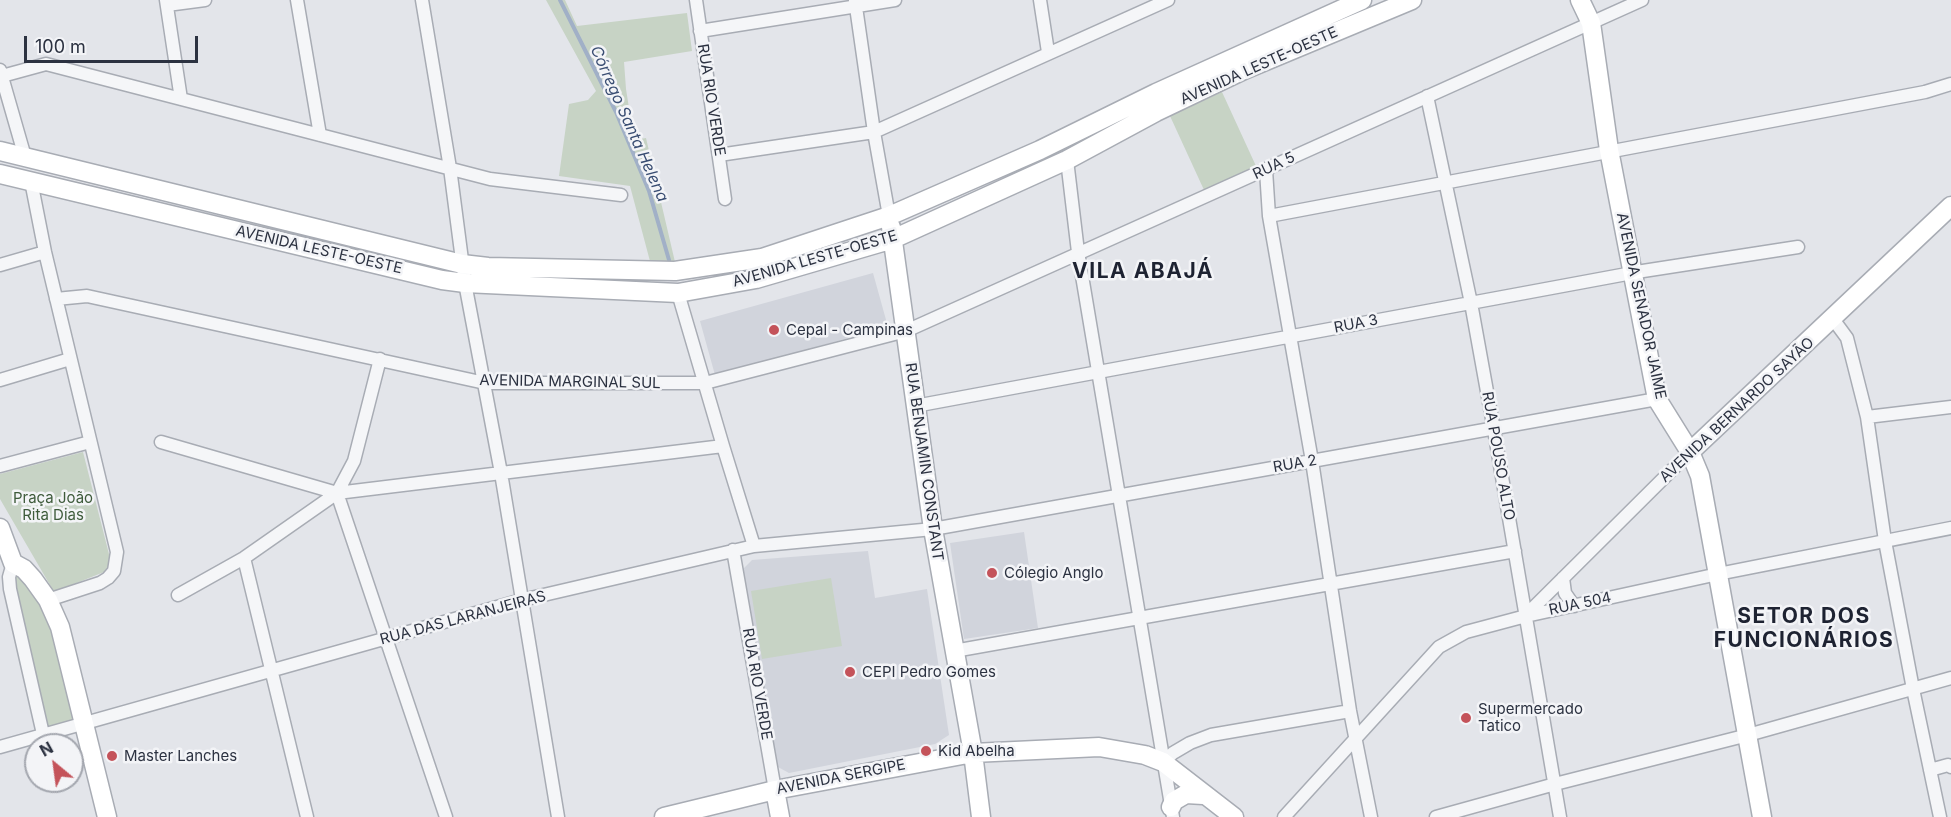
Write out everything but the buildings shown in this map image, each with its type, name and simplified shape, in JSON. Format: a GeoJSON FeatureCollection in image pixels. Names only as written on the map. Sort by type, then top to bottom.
{"type":"FeatureCollection","features":[{"type":"Feature","properties":{"kind":"main road","name":"AVENIDA LESTE-OESTE"},"geometry":{"type":"LineString","coordinates":[[0,151],[462,264],[488,267],[675,271],[762,258],[889,216],[1040,150],[1156,93],[1362,0]]}},
{"type":"Feature","properties":{"kind":"main road","name":"AVENIDA LESTE-OESTE"},"geometry":{"type":"LineString","coordinates":[[0,174],[442,280],[678,293],[756,279],[893,239],[1067,160],[1156,112],[1244,70],[1412,0]]}},
{"type":"Feature","properties":{"kind":"main road","name":"AVENIDA SENADOR JAIME"},"geometry":{"type":"LineString","coordinates":[[1580,0],[1591,23],[1609,150],[1657,399],[1690,452],[1700,476],[1762,817]]}},
{"type":"Feature","properties":{"kind":"main road","name":"AVENIDA BERNARDO SAYÃO"},"geometry":{"type":"LineString","coordinates":[[1690,452],[1951,206]]}},
{"type":"Feature","properties":{"kind":"main road","name":"RUA BENJAMIN CONSTANT"},"geometry":{"type":"LineString","coordinates":[[889,216],[933,529],[973,753],[977,808]]}},
{"type":"Feature","properties":{"kind":"main road"},"geometry":{"type":"LineString","coordinates":[[0,528],[7,565],[24,569],[33,579],[48,600],[60,627],[107,817]]}},
{"type":"Feature","properties":{"kind":"main road","name":"AVENIDA SERGIPE"},"geometry":{"type":"LineString","coordinates":[[664,817],[775,790],[973,753],[1099,747],[1145,755],[1163,762]]}},
{"type":"Feature","properties":{"kind":"main road"},"geometry":{"type":"LineString","coordinates":[[1163,762],[1234,817]]}},
{"type":"Feature","properties":{"kind":"main road","name":"RUA RIO VERDE"},"geometry":{"type":"LineString","coordinates":[[775,790],[780,817]]}},
{"type":"Feature","properties":{"kind":"main road"},"geometry":{"type":"LineString","coordinates":[[1172,812],[1174,801],[1186,794],[1203,795]]}},
{"type":"Feature","properties":{"kind":"street"},"geometry":{"type":"LineString","coordinates":[[181,99],[166,2],[205,0]]}},
{"type":"Feature","properties":{"kind":"street"},"geometry":{"type":"LineString","coordinates":[[297,0],[320,135]]}},
{"type":"Feature","properties":{"kind":"street"},"geometry":{"type":"LineString","coordinates":[[422,0],[450,168],[465,283],[501,474],[558,817]]}},
{"type":"Feature","properties":{"kind":"street","name":"RUA RIO VERDE"},"geometry":{"type":"LineString","coordinates":[[696,0],[726,199]]}},
{"type":"Feature","properties":{"kind":"street"},"geometry":{"type":"LineString","coordinates":[[700,31],[855,3],[895,0]]}},
{"type":"Feature","properties":{"kind":"street"},"geometry":{"type":"LineString","coordinates":[[1040,0],[1048,52]]}},
{"type":"Feature","properties":{"kind":"street"},"geometry":{"type":"LineString","coordinates":[[719,155],[874,132],[1168,0]]}},
{"type":"Feature","properties":{"kind":"street","name":"RUA 5"},"geometry":{"type":"LineString","coordinates":[[906,331],[1642,0]]}},
{"type":"Feature","properties":{"kind":"street","name":"RUA BENJAMIN CONSTANT"},"geometry":{"type":"LineString","coordinates":[[855,3],[889,216]]}},
{"type":"Feature","properties":{"kind":"street"},"geometry":{"type":"LineString","coordinates":[[25,157],[1,72],[46,64],[490,179],[621,195]]}},
{"type":"Feature","properties":{"kind":"street"},"geometry":{"type":"LineString","coordinates":[[1269,216],[1925,92],[1951,84]]}},
{"type":"Feature","properties":{"kind":"street","name":"RUA POUSO ALTO"},"geometry":{"type":"LineString","coordinates":[[1427,96],[1471,303],[1560,817]]}},
{"type":"Feature","properties":{"kind":"street"},"geometry":{"type":"LineString","coordinates":[[1067,160],[1078,252],[1172,812]]}},
{"type":"Feature","properties":{"kind":"street"},"geometry":{"type":"LineString","coordinates":[[1266,170],[1269,216],[1311,461],[1350,711],[1371,817]]}},
{"type":"Feature","properties":{"kind":"street"},"geometry":{"type":"LineString","coordinates":[[31,181],[45,252],[117,552],[114,571],[100,584],[48,600]]}},
{"type":"Feature","properties":{"kind":"street","name":"RUA 3"},"geometry":{"type":"LineString","coordinates":[[915,406],[1633,273],[1798,248]]}},
{"type":"Feature","properties":{"kind":"street"},"geometry":{"type":"LineString","coordinates":[[0,265],[45,252]]}},
{"type":"Feature","properties":{"kind":"street"},"geometry":{"type":"LineString","coordinates":[[678,293],[754,546]]}},
{"type":"Feature","properties":{"kind":"street","name":"AVENIDA MARGINAL SUL"},"geometry":{"type":"LineString","coordinates":[[56,299],[87,296],[380,358],[485,383],[705,383],[906,331]]}},
{"type":"Feature","properties":{"kind":"street"},"geometry":{"type":"LineString","coordinates":[[1833,319],[1847,338],[1867,417],[1886,541],[1940,817]]}},
{"type":"Feature","properties":{"kind":"street"},"geometry":{"type":"LineString","coordinates":[[178,595],[244,558],[338,493],[354,461],[380,358]]}},
{"type":"Feature","properties":{"kind":"street"},"geometry":{"type":"LineString","coordinates":[[0,380],[70,359]]}},
{"type":"Feature","properties":{"kind":"street","name":"RUA 2"},"geometry":{"type":"LineString","coordinates":[[933,529],[1657,399]]}},
{"type":"Feature","properties":{"kind":"street"},"geometry":{"type":"LineString","coordinates":[[1867,417],[1951,407]]}},
{"type":"Feature","properties":{"kind":"street"},"geometry":{"type":"LineString","coordinates":[[0,466],[90,442]]}},
{"type":"Feature","properties":{"kind":"street"},"geometry":{"type":"LineString","coordinates":[[160,442],[338,493],[723,446]]}},
{"type":"Feature","properties":{"kind":"street","name":"AVENIDA BERNARDO SAYÃO"},"geometry":{"type":"LineString","coordinates":[[1526,616],[1690,452]]}},
{"type":"Feature","properties":{"kind":"street"},"geometry":{"type":"LineString","coordinates":[[338,493],[446,817]]}},
{"type":"Feature","properties":{"kind":"street","name":"RUA 504"},"geometry":{"type":"LineString","coordinates":[[1284,817],[1439,647],[1466,632],[1526,616],[1718,574],[1951,528]]}},
{"type":"Feature","properties":{"kind":"street","name":"RUA DAS LARANJEIRAS"},"geometry":{"type":"LineString","coordinates":[[47,733],[522,600],[733,550],[933,529]]}},
{"type":"Feature","properties":{"kind":"street","name":"RUA RIO VERDE"},"geometry":{"type":"LineString","coordinates":[[733,550],[775,790]]}},
{"type":"Feature","properties":{"kind":"street"},"geometry":{"type":"LineString","coordinates":[[954,651],[1515,551]]}},
{"type":"Feature","properties":{"kind":"street"},"geometry":{"type":"LineString","coordinates":[[244,558],[307,817]]}},
{"type":"Feature","properties":{"kind":"street"},"geometry":{"type":"LineString","coordinates":[[7,565],[10,589],[43,733]]}},
{"type":"Feature","properties":{"kind":"street"},"geometry":{"type":"LineString","coordinates":[[1563,578],[1565,593],[1574,606]]}},
{"type":"Feature","properties":{"kind":"street"},"geometry":{"type":"LineString","coordinates":[[1436,817],[1748,735],[1951,678]]}},
{"type":"Feature","properties":{"kind":"street"},"geometry":{"type":"LineString","coordinates":[[1163,762],[1190,743],[1211,735],[1350,711]]}},
{"type":"Feature","properties":{"kind":"street","name":"RUA DAS LARANJEIRAS"},"geometry":{"type":"LineString","coordinates":[[0,747],[24,740]]}},
{"type":"Feature","properties":{"kind":"street"},"geometry":{"type":"LineString","coordinates":[[1930,770],[1948,765],[1951,767]]}},
{"type":"Feature","properties":{"kind":"shaded area"},"geometry":{"type":"Polygon","coordinates":[[[873,273],[888,327],[715,375],[700,321],[873,273]]]}},
{"type":"Feature","properties":{"kind":"shaded area","name":"Cólegio Anglo"},"geometry":{"type":"Polygon","coordinates":[[[1024,532],[1038,628],[964,639],[950,543],[1024,532]]]}},
{"type":"Feature","properties":{"kind":"shaded area","name":"CEPI Pedro Gomes"},"geometry":{"type":"Polygon","coordinates":[[[868,551],[875,598],[927,589],[949,735],[935,744],[789,773],[778,767],[742,570],[752,560],[868,551]]]}},
{"type":"Feature","properties":{"kind":"green space"},"geometry":{"type":"Polygon","coordinates":[[[546,0],[565,0],[577,26],[687,13],[692,51],[624,62],[634,140],[646,138],[675,262],[651,265],[630,186],[559,176],[569,104],[588,100],[596,91],[546,0]]]}},
{"type":"Feature","properties":{"kind":"green space"},"geometry":{"type":"Polygon","coordinates":[[[1222,92],[1256,166],[1204,190],[1170,116],[1222,92]]]}},
{"type":"Feature","properties":{"kind":"green space","name":"Praça João Rita Dias"},"geometry":{"type":"Polygon","coordinates":[[[83,452],[111,562],[104,572],[54,592],[0,499],[0,474],[83,452]]]}},
{"type":"Feature","properties":{"kind":"green space"},"geometry":{"type":"Polygon","coordinates":[[[23,571],[42,605],[58,647],[76,722],[46,731],[12,573],[23,571]]]}},
{"type":"Feature","properties":{"kind":"green space"},"geometry":{"type":"Polygon","coordinates":[[[831,578],[842,646],[762,659],[751,591],[831,578]]]}},
{"type":"Feature","properties":{"kind":"waterway","name":"Córrego Santa Helena"},"geometry":{"type":"LineString","coordinates":[[560,0],[616,112],[649,191],[669,260]]}},
{"type":"Feature","properties":{"kind":"place","name":"Cepal - Campinas"},"geometry":{"type":"Point","coordinates":[774,330]}},
{"type":"Feature","properties":{"kind":"place","name":"Cólegio Anglo"},"geometry":{"type":"Point","coordinates":[992,573]}},
{"type":"Feature","properties":{"kind":"place","name":"CEPI Pedro Gomes"},"geometry":{"type":"Point","coordinates":[850,672]}},
{"type":"Feature","properties":{"kind":"place","name":"Supermercado Tatico"},"geometry":{"type":"Point","coordinates":[1466,718]}},
{"type":"Feature","properties":{"kind":"place","name":"Kid Abelha"},"geometry":{"type":"Point","coordinates":[926,751]}},
{"type":"Feature","properties":{"kind":"place","name":"Master Lanches"},"geometry":{"type":"Point","coordinates":[112,756]}},
{"type":"Feature","properties":{"kind":"district","name":"VILA ABAJÁ"},"geometry":{"type":"Point","coordinates":[1143,272]}},
{"type":"Feature","properties":{"kind":"district","name":"SETOR DOS FUNCIONÁRIOS"},"geometry":{"type":"Point","coordinates":[1804,629]}}]}
